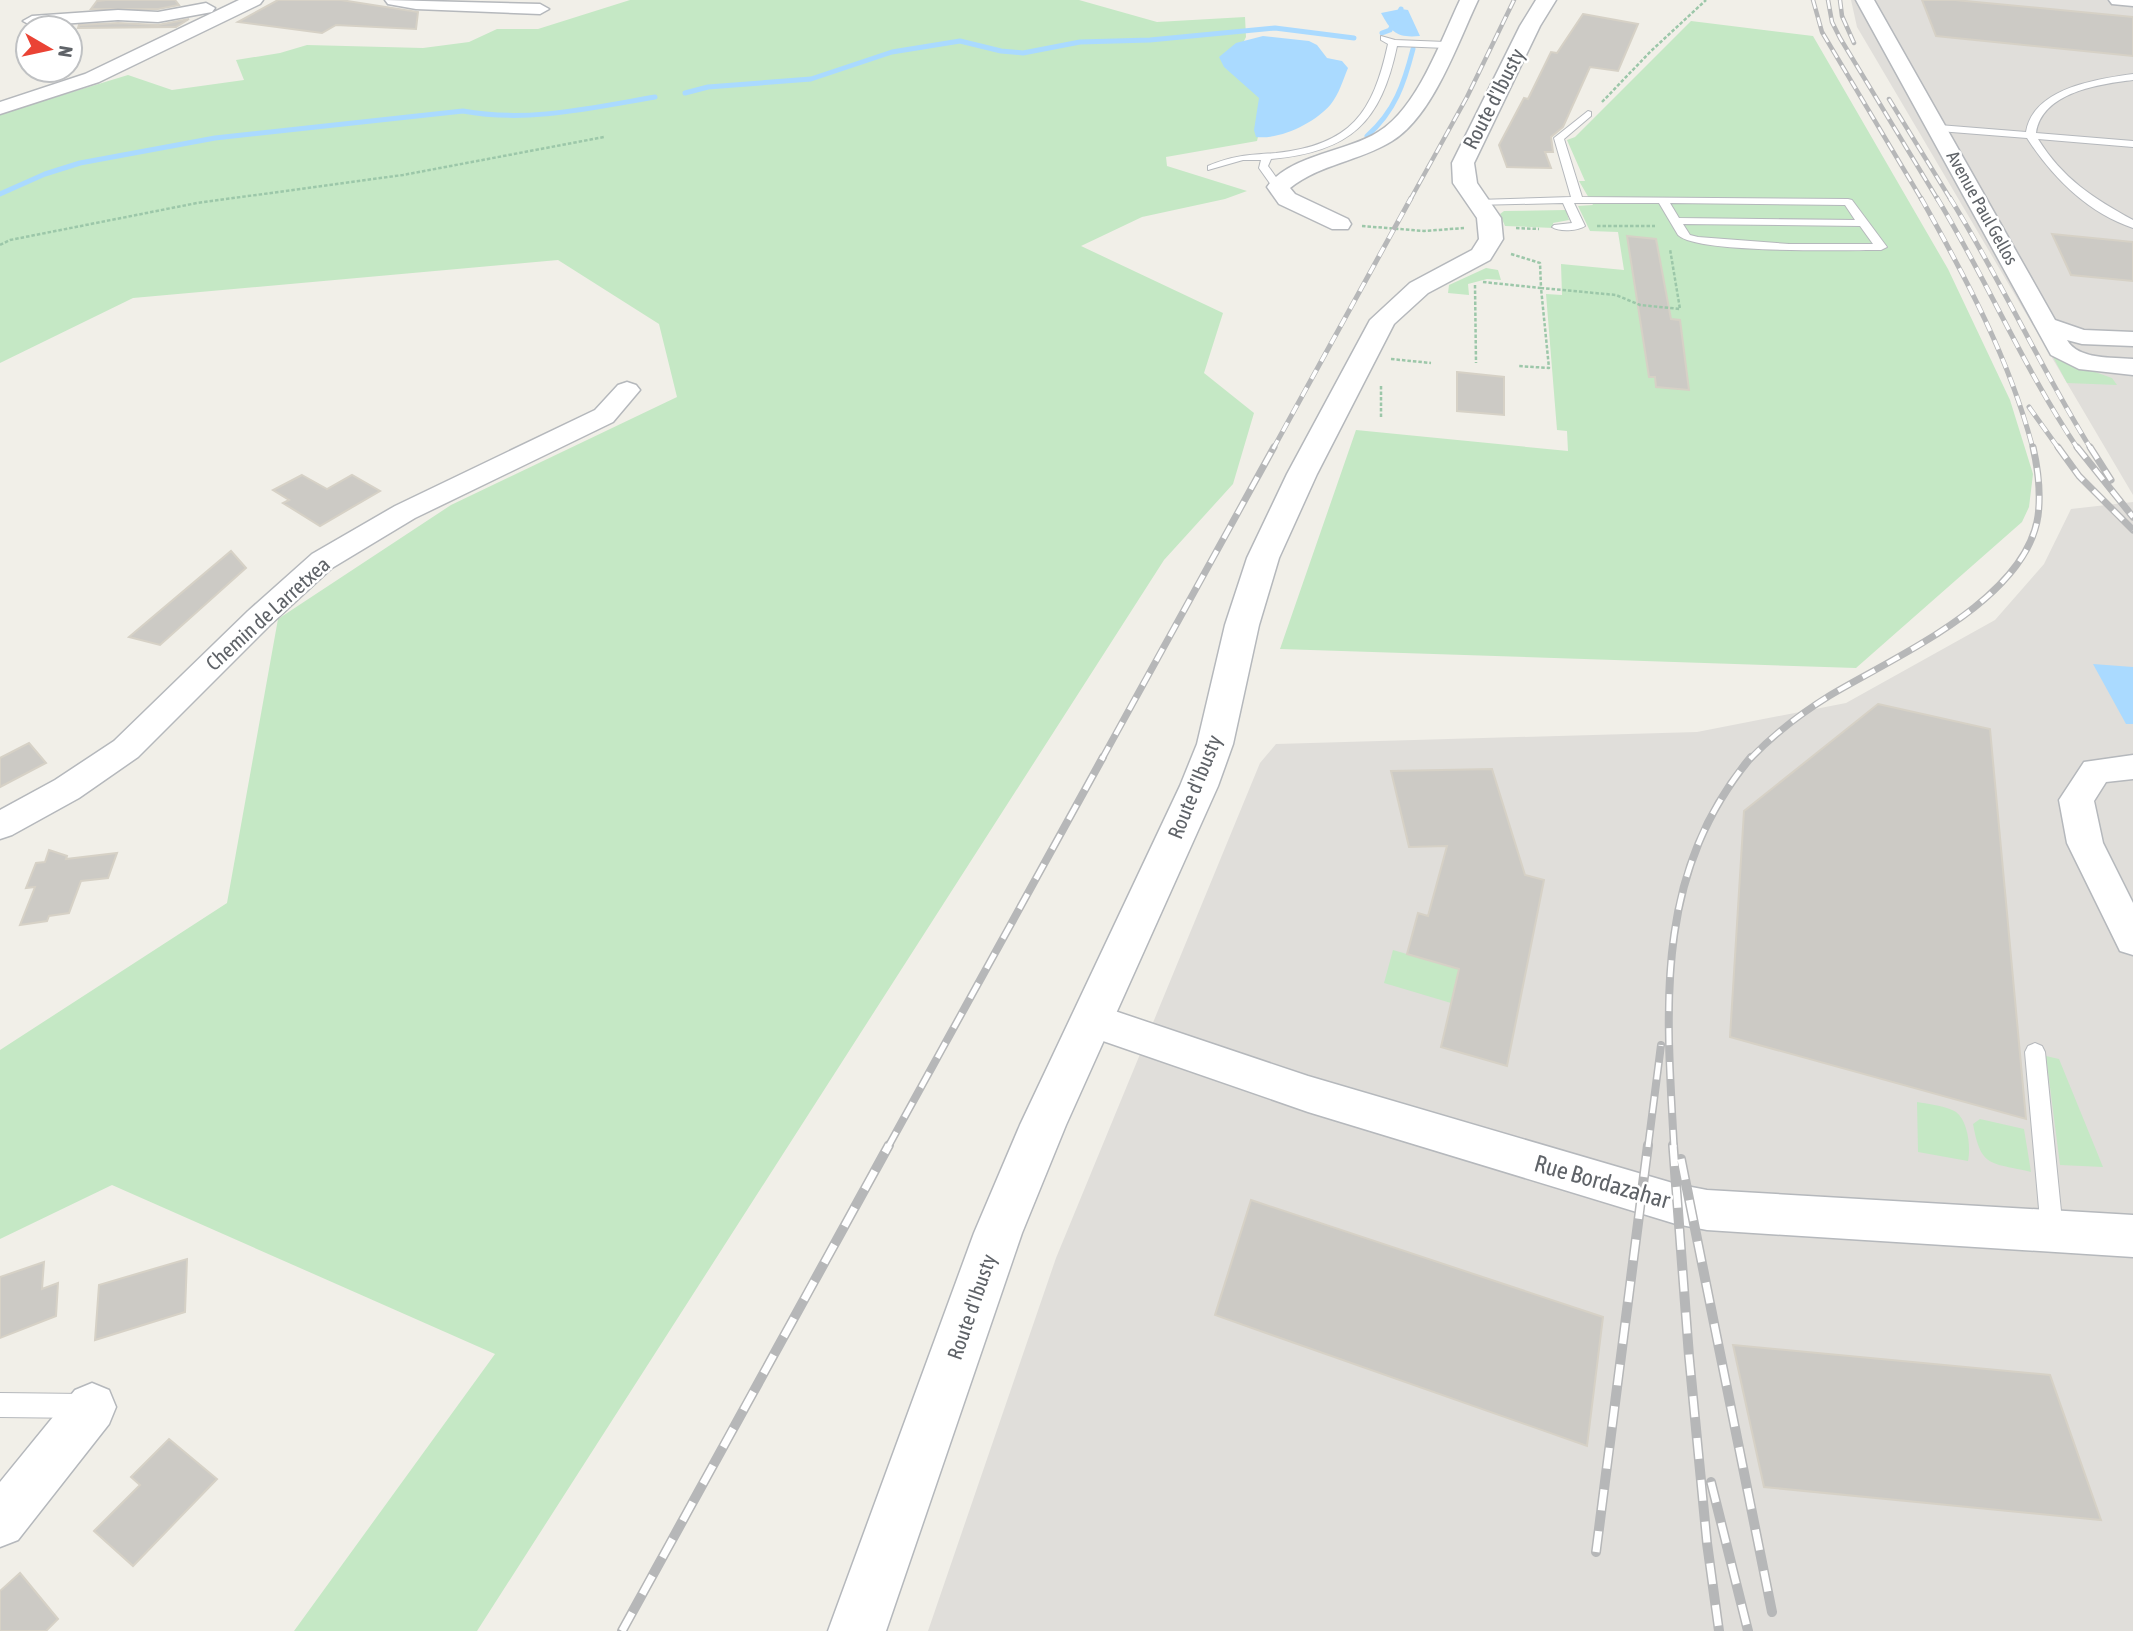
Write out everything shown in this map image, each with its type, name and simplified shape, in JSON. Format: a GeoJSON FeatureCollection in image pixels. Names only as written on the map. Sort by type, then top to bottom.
{"type":"FeatureCollection","features":[{"type":"Feature","properties":{"kind":"street"},"geometry":{"type":"LineString","coordinates":[[84,17],[118,15],[158,17],[246,0]]}},
{"type":"Feature","properties":{"kind":"street"},"geometry":{"type":"LineString","coordinates":[[0,108],[92,78],[188,29],[254,0]]}},
{"type":"Feature","properties":{"kind":"street"},"geometry":{"type":"LineString","coordinates":[[394,0],[416,4],[540,9]]}},
{"type":"Feature","properties":{"kind":"street"},"geometry":{"type":"LineString","coordinates":[[1340,224],[1287,199],[1278,187],[1297,174],[1388,136],[1411,114],[1469,0]]}},
{"type":"Feature","properties":{"kind":"street","name":"Route d'Ibusty"},"geometry":{"type":"LineString","coordinates":[[857,1631],[998,1233],[1091,1020],[1199,786],[1215,744],[1252,588],[1263,558],[1306,467],[1383,320],[1419,288],[1469,263],[1494,244],[1489,218],[1465,183],[1463,163],[1530,26],[1546,0]]}},
{"type":"Feature","properties":{"kind":"street","name":"Avenue Paul Gellos"},"geometry":{"type":"LineString","coordinates":[[1865,0],[2060,350],[2067,356],[2087,362],[2133,366]]}},
{"type":"Feature","properties":{"kind":"street"},"geometry":{"type":"LineString","coordinates":[[2118,0],[2133,1]]}},
{"type":"Feature","properties":{"kind":"street"},"geometry":{"type":"LineString","coordinates":[[2046,325],[2082,337],[2133,340]]}},
{"type":"Feature","properties":{"kind":"street","name":"Chemin de Larretxea"},"geometry":{"type":"LineString","coordinates":[[0,826],[67,789],[126,749],[258,618],[322,561],[405,512],[604,416],[626,390]]}},
{"type":"Feature","properties":{"kind":"street"},"geometry":{"type":"LineString","coordinates":[[2133,767],[2096,771],[2076,800],[2085,843],[2133,940]]}},
{"type":"Feature","properties":{"kind":"street","name":"Rue Bordazahar"},"geometry":{"type":"LineString","coordinates":[[1091,1020],[1308,1094],[1676,1204],[1707,1210],[2133,1236]]}},
{"type":"Feature","properties":{"kind":"street"},"geometry":{"type":"LineString","coordinates":[[0,1522],[92,1407]]}},
{"type":"Feature","properties":{"kind":"lane"},"geometry":{"type":"LineString","coordinates":[[1212,168],[1242,158],[1267,157],[1327,142],[1367,118],[1382,94],[1389,40],[1446,45]]}},
{"type":"Feature","properties":{"kind":"lane"},"geometry":{"type":"LineString","coordinates":[[2133,78],[2100,81],[2053,99],[2033,121],[2031,136],[2048,163],[2085,198],[2133,225]]}},
{"type":"Feature","properties":{"kind":"lane"},"geometry":{"type":"LineString","coordinates":[[1558,227],[1579,226],[1559,138],[1588,114]]}},
{"type":"Feature","properties":{"kind":"lane"},"geometry":{"type":"LineString","coordinates":[[1938,128],[2133,144]]}},
{"type":"Feature","properties":{"kind":"lane"},"geometry":{"type":"LineString","coordinates":[[1267,157],[1264,166],[1278,187]]}},
{"type":"Feature","properties":{"kind":"lane"},"geometry":{"type":"LineString","coordinates":[[1478,203],[1662,200],[1848,202],[1881,247],[1790,247],[1698,240],[1686,237],[1662,200]]}},
{"type":"Feature","properties":{"kind":"lane"},"geometry":{"type":"LineString","coordinates":[[1675,221],[1863,223]]}},
{"type":"Feature","properties":{"kind":"lane"},"geometry":{"type":"LineString","coordinates":[[2035,1052],[2052,1231]]}},
{"type":"Feature","properties":{"kind":"lane"},"geometry":{"type":"LineString","coordinates":[[0,1405],[92,1407]]}},
{"type":"Feature","properties":{"kind":"path"},"geometry":{"type":"LineString","coordinates":[[1588,114],[1706,0]]}},
{"type":"Feature","properties":{"kind":"path"},"geometry":{"type":"LineString","coordinates":[[0,245],[10,240],[197,203],[403,175],[604,137]]}},
{"type":"Feature","properties":{"kind":"path"},"geometry":{"type":"LineString","coordinates":[[1340,224],[1414,230],[1463,227],[1494,244],[1540,262],[1549,368],[1518,366]]}},
{"type":"Feature","properties":{"kind":"path"},"geometry":{"type":"LineString","coordinates":[[1579,226],[1654,226],[1661,230]]}},
{"type":"Feature","properties":{"kind":"path"},"geometry":{"type":"LineString","coordinates":[[1494,244],[1509,228],[1558,230],[1558,227]]}},
{"type":"Feature","properties":{"kind":"path"},"geometry":{"type":"LineString","coordinates":[[1476,363],[1474,286],[1485,282],[1616,295],[1640,305],[1680,309],[1670,248]]}},
{"type":"Feature","properties":{"kind":"path"},"geometry":{"type":"LineString","coordinates":[[1389,359],[1431,363]]}},
{"type":"Feature","properties":{"kind":"path"},"geometry":{"type":"LineString","coordinates":[[1381,379],[1381,417]]}},
{"type":"Feature","properties":{"kind":"shaded area"},"geometry":{"type":"Polygon","coordinates":[[[1851,0],[2133,0],[2133,495],[1857,27],[1851,0]]]}},
{"type":"Feature","properties":{"kind":"shaded area"},"geometry":{"type":"Polygon","coordinates":[[[2133,502],[2133,1631],[928,1631],[1056,1258],[1260,763],[1276,744],[1697,732],[1846,703],[1995,620],[2044,564],[2071,509],[2133,502]]]}},
{"type":"Feature","properties":{"kind":"green space"},"geometry":{"type":"Polygon","coordinates":[[[630,0],[1079,0],[1157,22],[1245,17],[1246,37],[1232,65],[1267,98],[1257,141],[1166,157],[1167,166],[1247,191],[1225,199],[1142,217],[1081,246],[1223,313],[1204,373],[1254,413],[1233,484],[1164,560],[477,1631],[294,1631],[495,1354],[112,1185],[0,1239],[0,1050],[227,903],[278,619],[451,505],[677,397],[659,324],[558,260],[133,298],[0,363],[0,114],[128,75],[172,90],[244,80],[236,60],[280,53],[307,45],[423,48],[469,42],[497,29],[538,29],[630,0]]]}},
{"type":"Feature","properties":{"kind":"green space"},"geometry":{"type":"Polygon","coordinates":[[[1691,21],[1813,36],[1948,269],[2010,400],[2033,474],[2029,507],[2022,522],[1856,668],[1280,649],[1356,430],[1568,451],[1567,431],[1557,430],[1546,294],[1562,295],[1561,264],[1624,270],[1618,232],[1590,231],[1578,206],[1593,205],[1579,181],[1585,181],[1567,140],[1575,137],[1691,21]]]}},
{"type":"Feature","properties":{"kind":"green space"},"geometry":{"type":"Polygon","coordinates":[[[1566,210],[1569,220],[1553,223],[1554,228],[1505,226],[1500,214],[1504,211],[1566,210]]]}},
{"type":"Feature","properties":{"kind":"green space"},"geometry":{"type":"Polygon","coordinates":[[[1486,268],[1498,270],[1501,280],[1487,279],[1468,284],[1469,295],[1448,293],[1449,285],[1486,268]]]}},
{"type":"Feature","properties":{"kind":"green space"},"geometry":{"type":"Polygon","coordinates":[[[2053,357],[2112,378],[2117,385],[2067,383],[2053,357]]]}},
{"type":"Feature","properties":{"kind":"green space"},"geometry":{"type":"Polygon","coordinates":[[[1393,950],[1459,969],[1451,1003],[1384,983],[1393,950]]]}},
{"type":"Feature","properties":{"kind":"green space"},"geometry":{"type":"Polygon","coordinates":[[[2046,1056],[2059,1059],[2103,1167],[2060,1165],[2046,1056]]]}},
{"type":"Feature","properties":{"kind":"green space"},"geometry":{"type":"Polygon","coordinates":[[[1917,1102],[1948,1108],[1960,1116],[1968,1135],[1968,1161],[1918,1152],[1917,1102]]]}},
{"type":"Feature","properties":{"kind":"green space"},"geometry":{"type":"Polygon","coordinates":[[[1980,1119],[2024,1129],[2031,1172],[1997,1164],[1984,1156],[1973,1124],[1980,1119]]]}},
{"type":"Feature","properties":{"kind":"water"},"geometry":{"type":"Polygon","coordinates":[[[1408,10],[1420,36],[1396,33],[1381,13],[1408,10]]]}},
{"type":"Feature","properties":{"kind":"water"},"geometry":{"type":"Polygon","coordinates":[[[1263,36],[1309,41],[1317,45],[1327,58],[1342,61],[1348,68],[1331,104],[1316,118],[1286,133],[1256,137],[1254,130],[1259,98],[1224,67],[1219,57],[1236,43],[1263,36]]]}},
{"type":"Feature","properties":{"kind":"water"},"geometry":{"type":"Polygon","coordinates":[[[2093,664],[2133,667],[2133,724],[2126,724],[2093,664]]]}},
{"type":"Feature","properties":{"kind":"building"},"geometry":{"type":"Polygon","coordinates":[[[175,0],[179,5],[158,9],[91,9],[97,1],[175,0]]]}},
{"type":"Feature","properties":{"kind":"building"},"geometry":{"type":"Polygon","coordinates":[[[278,0],[341,0],[418,12],[416,29],[336,25],[322,33],[238,22],[278,0]]]}},
{"type":"Feature","properties":{"kind":"building"},"geometry":{"type":"Polygon","coordinates":[[[1922,0],[1955,0],[2133,17],[2133,56],[1936,36],[1922,0]]]}},
{"type":"Feature","properties":{"kind":"building"},"geometry":{"type":"Polygon","coordinates":[[[1583,14],[1638,24],[1618,71],[1590,67],[1563,127],[1551,137],[1553,152],[1545,152],[1551,168],[1507,167],[1499,145],[1524,98],[1528,99],[1551,52],[1557,53],[1583,14]]]}},
{"type":"Feature","properties":{"kind":"building"},"geometry":{"type":"Polygon","coordinates":[[[189,19],[176,27],[84,28],[84,25],[118,23],[158,25],[189,19]]]}},
{"type":"Feature","properties":{"kind":"building"},"geometry":{"type":"Polygon","coordinates":[[[2052,234],[2133,242],[2133,281],[2071,275],[2052,234]]]}},
{"type":"Feature","properties":{"kind":"building"},"geometry":{"type":"Polygon","coordinates":[[[1627,236],[1656,239],[1671,319],[1680,320],[1689,390],[1656,387],[1655,377],[1649,377],[1627,236]]]}},
{"type":"Feature","properties":{"kind":"building"},"geometry":{"type":"Polygon","coordinates":[[[1457,372],[1504,377],[1504,415],[1457,411],[1457,372]]]}},
{"type":"Feature","properties":{"kind":"building"},"geometry":{"type":"Polygon","coordinates":[[[302,475],[327,489],[352,475],[380,491],[320,526],[283,503],[289,500],[273,490],[302,475]]]}},
{"type":"Feature","properties":{"kind":"building"},"geometry":{"type":"Polygon","coordinates":[[[231,551],[246,568],[160,645],[129,637],[231,551]]]}},
{"type":"Feature","properties":{"kind":"building"},"geometry":{"type":"Polygon","coordinates":[[[1878,704],[1990,729],[2026,1119],[1730,1037],[1744,811],[1878,704]]]}},
{"type":"Feature","properties":{"kind":"building"},"geometry":{"type":"Polygon","coordinates":[[[29,743],[46,763],[0,787],[0,758],[29,743]]]}},
{"type":"Feature","properties":{"kind":"building"},"geometry":{"type":"Polygon","coordinates":[[[1492,769],[1525,875],[1544,880],[1507,1066],[1441,1047],[1459,969],[1407,954],[1418,913],[1428,916],[1447,846],[1409,847],[1391,771],[1492,769]]]}},
{"type":"Feature","properties":{"kind":"building"},"geometry":{"type":"Polygon","coordinates":[[[49,850],[67,856],[66,859],[117,853],[108,878],[81,881],[69,913],[49,916],[47,921],[20,925],[35,887],[26,888],[36,863],[45,862],[49,850]]]}},
{"type":"Feature","properties":{"kind":"building"},"geometry":{"type":"Polygon","coordinates":[[[1251,1200],[1603,1317],[1587,1446],[1215,1315],[1251,1200]]]}},
{"type":"Feature","properties":{"kind":"building"},"geometry":{"type":"Polygon","coordinates":[[[187,1259],[185,1312],[95,1340],[99,1285],[187,1259]]]}},
{"type":"Feature","properties":{"kind":"building"},"geometry":{"type":"Polygon","coordinates":[[[44,1262],[42,1289],[58,1283],[56,1316],[0,1338],[0,1277],[44,1262]]]}},
{"type":"Feature","properties":{"kind":"building"},"geometry":{"type":"Polygon","coordinates":[[[1733,1345],[2050,1375],[2101,1520],[1764,1487],[1733,1345]]]}},
{"type":"Feature","properties":{"kind":"building"},"geometry":{"type":"Polygon","coordinates":[[[169,1439],[217,1479],[133,1566],[94,1531],[140,1485],[131,1477],[169,1439]]]}},
{"type":"Feature","properties":{"kind":"building"},"geometry":{"type":"Polygon","coordinates":[[[20,1573],[58,1619],[46,1631],[0,1631],[0,1591],[20,1573]]]}},
{"type":"Feature","properties":{"kind":"waterway"},"geometry":{"type":"LineString","coordinates":[[1382,33],[1390,30],[1401,9]]}},
{"type":"Feature","properties":{"kind":"waterway"},"geometry":{"type":"LineString","coordinates":[[685,93],[708,87],[811,79],[892,52],[960,41],[1001,51],[1023,53],[1080,42],[1150,40],[1275,28],[1354,38]]}},
{"type":"Feature","properties":{"kind":"waterway"},"geometry":{"type":"LineString","coordinates":[[1367,136],[1385,117],[1397,96],[1413,49]]}},
{"type":"Feature","properties":{"kind":"waterway"},"geometry":{"type":"LineString","coordinates":[[0,194],[45,174],[80,163],[215,138],[463,111],[511,115],[559,113],[655,97]]}},
{"type":"Feature","properties":{"kind":"railway"},"geometry":{"type":"LineString","coordinates":[[1410,200],[1467,97],[1514,0]]}},
{"type":"Feature","properties":{"kind":"railway"},"geometry":{"type":"LineString","coordinates":[[1813,0],[1822,32],[1922,200]]}},
{"type":"Feature","properties":{"kind":"railway"},"geometry":{"type":"LineString","coordinates":[[1828,0],[1832,22],[1840,38],[1938,200]]}},
{"type":"Feature","properties":{"kind":"railway"},"geometry":{"type":"LineString","coordinates":[[1840,0],[1842,16],[1854,43]]}},
{"type":"Feature","properties":{"kind":"railway"},"geometry":{"type":"LineString","coordinates":[[1889,99],[1951,200]]}},
{"type":"Feature","properties":{"kind":"railway"},"geometry":{"type":"LineString","coordinates":[[1273,449],[1411,198]]}},
{"type":"Feature","properties":{"kind":"railway"},"geometry":{"type":"LineString","coordinates":[[1921,198],[1985,320],[2012,383],[2033,449]]}},
{"type":"Feature","properties":{"kind":"railway"},"geometry":{"type":"LineString","coordinates":[[1937,198],[2040,388],[2078,449]]}},
{"type":"Feature","properties":{"kind":"railway"},"geometry":{"type":"LineString","coordinates":[[1950,198],[2091,449]]}},
{"type":"Feature","properties":{"kind":"railway"},"geometry":{"type":"LineString","coordinates":[[2029,407],[2059,449]]}},
{"type":"Feature","properties":{"kind":"railway"},"geometry":{"type":"LineString","coordinates":[[1102,759],[1274,447]]}},
{"type":"Feature","properties":{"kind":"railway"},"geometry":{"type":"LineString","coordinates":[[1750,759],[1777,733],[1818,703],[1953,623],[1984,600],[2009,574],[2028,546],[2038,516],[2038,481],[2033,447]]}},
{"type":"Feature","properties":{"kind":"railway"},"geometry":{"type":"LineString","coordinates":[[2058,447],[2079,476],[2133,530]]}},
{"type":"Feature","properties":{"kind":"railway"},"geometry":{"type":"LineString","coordinates":[[2077,447],[2133,517]]}},
{"type":"Feature","properties":{"kind":"railway"},"geometry":{"type":"LineString","coordinates":[[2090,447],[2111,480]]}},
{"type":"Feature","properties":{"kind":"railway"},"geometry":{"type":"LineString","coordinates":[[888,1147],[1103,757]]}},
{"type":"Feature","properties":{"kind":"railway"},"geometry":{"type":"LineString","coordinates":[[1674,1147],[1669,992],[1673,943],[1682,894],[1697,847],[1720,802],[1751,757]]}},
{"type":"Feature","properties":{"kind":"railway"},"geometry":{"type":"LineString","coordinates":[[1648,1147],[1661,1045]]}},
{"type":"Feature","properties":{"kind":"railway"},"geometry":{"type":"LineString","coordinates":[[622,1631],[889,1145]]}},
{"type":"Feature","properties":{"kind":"railway"},"geometry":{"type":"LineString","coordinates":[[1596,1552],[1648,1145]]}},
{"type":"Feature","properties":{"kind":"railway"},"geometry":{"type":"LineString","coordinates":[[1673,1145],[1689,1356],[1707,1543],[1719,1631]]}},
{"type":"Feature","properties":{"kind":"railway"},"geometry":{"type":"LineString","coordinates":[[1681,1159],[1772,1612]]}},
{"type":"Feature","properties":{"kind":"railway"},"geometry":{"type":"LineString","coordinates":[[1711,1482],[1748,1631]]}}]}
